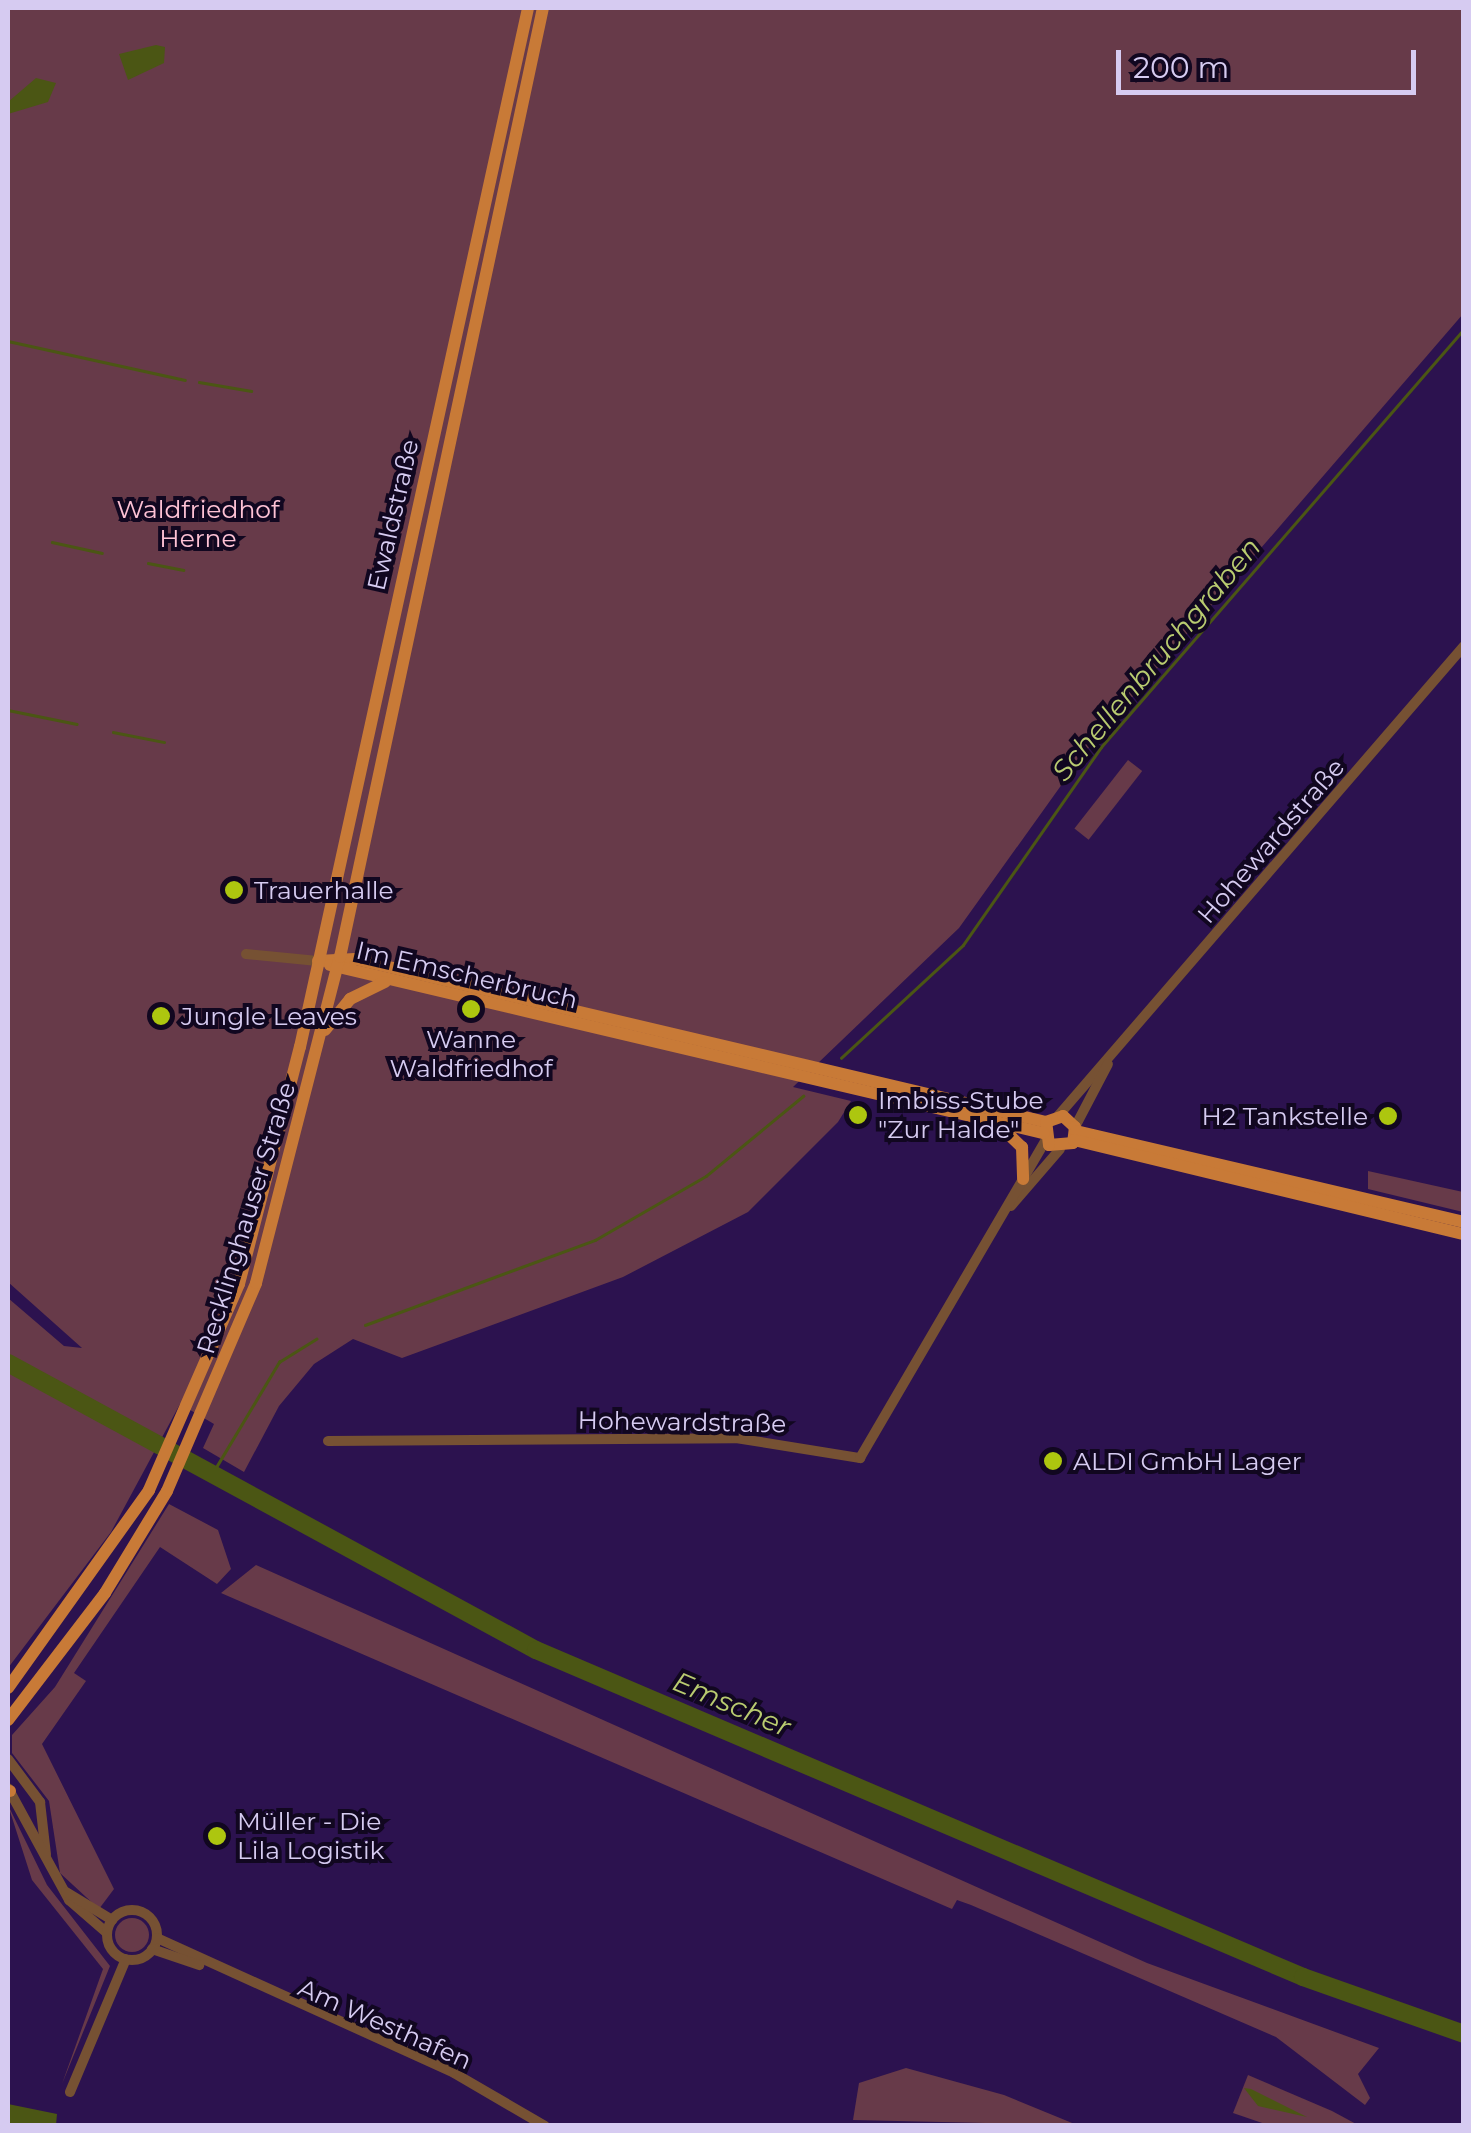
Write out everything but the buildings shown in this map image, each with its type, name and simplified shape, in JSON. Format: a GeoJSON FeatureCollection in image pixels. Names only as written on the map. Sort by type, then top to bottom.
{"type":"FeatureCollection","features":[{"type":"Feature","properties":{"kind":"main road","name":"Ewaldstraße"},"geometry":{"type":"LineString","coordinates":[[318,961],[528,8]]}},
{"type":"Feature","properties":{"kind":"main road","name":"Ewaldstraße"},"geometry":{"type":"LineString","coordinates":[[339,963],[543,8]]}},
{"type":"Feature","properties":{"kind":"main road","name":"Im Emscherbruch"},"geometry":{"type":"LineString","coordinates":[[318,961],[1075,1133],[1358,1203],[1464,1234]]}},
{"type":"Feature","properties":{"kind":"main road","name":"Recklinghauser Straße"},"geometry":{"type":"LineString","coordinates":[[8,1688],[92,1579],[178,1434],[239,1284],[318,961]]}},
{"type":"Feature","properties":{"kind":"main road","name":"Im Emscherbruch"},"geometry":{"type":"LineString","coordinates":[[339,963],[388,981],[986,1120],[1048,1128]]}},
{"type":"Feature","properties":{"kind":"main road","name":"Recklinghauser Straße"},"geometry":{"type":"LineString","coordinates":[[8,1720],[84,1624],[174,1479],[192,1442],[256,1283],[339,963]]}},
{"type":"Feature","properties":{"kind":"main road"},"geometry":{"type":"LineString","coordinates":[[322,1033],[350,999],[388,981]]}},
{"type":"Feature","properties":{"kind":"main road"},"geometry":{"type":"LineString","coordinates":[[986,1120],[1022,1147],[1023,1178]]}},
{"type":"Feature","properties":{"kind":"main road","name":"Im Emscherbruch"},"geometry":{"type":"LineString","coordinates":[[1048,1128],[1060,1149]]}},
{"type":"Feature","properties":{"kind":"main road"},"geometry":{"type":"LineString","coordinates":[[1060,1149],[1075,1133]]}},
{"type":"Feature","properties":{"kind":"main road","name":"Im Emscherbruch"},"geometry":{"type":"LineString","coordinates":[[1358,1203],[1464,1222]]}},
{"type":"Feature","properties":{"kind":"street","name":"Hohewardstraße"},"geometry":{"type":"LineString","coordinates":[[328,1442],[736,1438],[860,1458],[1010,1206],[1048,1128],[1464,646]]}},
{"type":"Feature","properties":{"kind":"street"},"geometry":{"type":"LineString","coordinates":[[246,954],[318,961]]}},
{"type":"Feature","properties":{"kind":"street","name":"Hohewardstraße"},"geometry":{"type":"LineString","coordinates":[[1075,1133],[1108,1063]]}},
{"type":"Feature","properties":{"kind":"street","name":"Hohewardstraße"},"geometry":{"type":"LineString","coordinates":[[1010,1206],[1060,1149]]}},
{"type":"Feature","properties":{"kind":"street","name":"Am Westhafen"},"geometry":{"type":"LineString","coordinates":[[8,1759],[40,1802],[46,1856]]}},
{"type":"Feature","properties":{"kind":"street","name":"Am Westhafen"},"geometry":{"type":"LineString","coordinates":[[8,1790],[65,1891],[109,1926],[126,1959]]}},
{"type":"Feature","properties":{"kind":"street","name":"Am Westhafen"},"geometry":{"type":"LineString","coordinates":[[109,1926],[144,1913],[154,1944],[454,2073],[545,2126]]}},
{"type":"Feature","properties":{"kind":"street"},"geometry":{"type":"LineString","coordinates":[[70,2092],[126,1959],[154,1944]]}},
{"type":"Feature","properties":{"kind":"green space","name":"Waldfriedhof Herne"},"geometry":{"type":"Polygon","coordinates":[[[8,8],[1463,8],[1463,314],[1085,752],[959,928],[793,1087],[851,1101],[838,1122],[748,1212],[623,1277],[402,1358],[353,1339],[314,1364],[279,1406],[244,1472],[203,1448],[214,1424],[180,1404],[111,1532],[8,1668],[8,1298],[64,1346],[82,1348],[8,1282],[8,8]]]}},
{"type":"Feature","properties":{"kind":"green space"},"geometry":{"type":"Polygon","coordinates":[[[1128,760],[1142,771],[1089,840],[1074,829],[1128,760]]]}},
{"type":"Feature","properties":{"kind":"green space"},"geometry":{"type":"Polygon","coordinates":[[[1368,1171],[1463,1192],[1463,1212],[1368,1189],[1368,1171]]]}},
{"type":"Feature","properties":{"kind":"green space"},"geometry":{"type":"Polygon","coordinates":[[[169,1504],[218,1530],[231,1569],[217,1584],[160,1547],[74,1673],[86,1681],[42,1744],[114,1889],[99,1909],[60,1873],[49,1801],[12,1753],[12,1735],[55,1687],[169,1504]]]}},
{"type":"Feature","properties":{"kind":"green space"},"geometry":{"type":"Polygon","coordinates":[[[256,1565],[1147,1963],[1379,2048],[1358,2074],[1370,2098],[1365,2105],[1276,2037],[971,1905],[957,1900],[952,1909],[221,1593],[256,1565]]]}},
{"type":"Feature","properties":{"kind":"green space"},"geometry":{"type":"Polygon","coordinates":[[[8,1805],[47,1885],[110,1966],[62,2084],[103,1969],[32,1880],[8,1805]]]}},
{"type":"Feature","properties":{"kind":"green space"},"geometry":{"type":"Polygon","coordinates":[[[132,1918],[144,1923],[149,1935],[144,1947],[132,1952],[120,1947],[115,1935],[120,1923],[132,1918]]]}},
{"type":"Feature","properties":{"kind":"green space"},"geometry":{"type":"Polygon","coordinates":[[[906,2068],[1004,2095],[1077,2125],[853,2120],[859,2083],[906,2068]]]}},
{"type":"Feature","properties":{"kind":"green space"},"geometry":{"type":"Polygon","coordinates":[[[1248,2075],[1358,2125],[1268,2125],[1233,2113],[1248,2075]]]}},
{"type":"Feature","properties":{"kind":"shaded area"},"geometry":{"type":"Polygon","coordinates":[[[156,45],[165,47],[164,63],[128,80],[119,54],[156,45]]]}},
{"type":"Feature","properties":{"kind":"shaded area"},"geometry":{"type":"Polygon","coordinates":[[[36,78],[56,83],[48,102],[8,114],[8,102],[36,78]]]}},
{"type":"Feature","properties":{"kind":"shaded area"},"geometry":{"type":"Polygon","coordinates":[[[1244,2088],[1251,2089],[1307,2117],[1258,2106],[1244,2088]]]}},
{"type":"Feature","properties":{"kind":"shaded area"},"geometry":{"type":"Polygon","coordinates":[[[8,2104],[57,2114],[56,2125],[8,2125],[8,2104]]]}},
{"type":"Feature","properties":{"kind":"waterway","name":"Schellenbruchgraben"},"geometry":{"type":"LineString","coordinates":[[841,1058],[963,945],[1101,747],[1464,329]]}},
{"type":"Feature","properties":{"kind":"waterway"},"geometry":{"type":"LineString","coordinates":[[8,341],[185,380]]}},
{"type":"Feature","properties":{"kind":"waterway"},"geometry":{"type":"LineString","coordinates":[[199,382],[251,391]]}},
{"type":"Feature","properties":{"kind":"waterway"},"geometry":{"type":"LineString","coordinates":[[52,542],[102,553]]}},
{"type":"Feature","properties":{"kind":"waterway"},"geometry":{"type":"LineString","coordinates":[[148,563],[183,570]]}},
{"type":"Feature","properties":{"kind":"waterway"},"geometry":{"type":"LineString","coordinates":[[8,710],[77,724]]}},
{"type":"Feature","properties":{"kind":"waterway"},"geometry":{"type":"LineString","coordinates":[[113,732],[164,742]]}},
{"type":"Feature","properties":{"kind":"waterway","name":"Schellenbruchgraben"},"geometry":{"type":"LineString","coordinates":[[365,1325],[595,1240],[706,1176],[803,1096]]}},
{"type":"Feature","properties":{"kind":"waterway","name":"Schellenbruchgraben"},"geometry":{"type":"LineString","coordinates":[[212,1474],[279,1362],[316,1339]]}},
{"type":"Feature","properties":{"kind":"waterway","name":"Emscher"},"geometry":{"type":"LineString","coordinates":[[8,1363],[536,1650],[1303,1977],[1464,2034]]}},
{"type":"Feature","properties":{"kind":"place","name":"Trauerhalle"},"geometry":{"type":"Point","coordinates":[234,890]}},
{"type":"Feature","properties":{"kind":"place","name":"Wanne Waldfriedhof"},"geometry":{"type":"Point","coordinates":[471,1009]}},
{"type":"Feature","properties":{"kind":"place","name":"Jungle Leaves"},"geometry":{"type":"Point","coordinates":[161,1016]}},
{"type":"Feature","properties":{"kind":"place","name":"Imbiss-Stube \"Zur Halde\""},"geometry":{"type":"Point","coordinates":[858,1115]}},
{"type":"Feature","properties":{"kind":"place","name":"H2 Tankstelle"},"geometry":{"type":"Point","coordinates":[1388,1116]}},
{"type":"Feature","properties":{"kind":"place","name":"ALDI GmbH Lager"},"geometry":{"type":"Point","coordinates":[1053,1461]}},
{"type":"Feature","properties":{"kind":"place","name":"Müller - Die Lila Logistik"},"geometry":{"type":"Point","coordinates":[217,1836]}}]}
